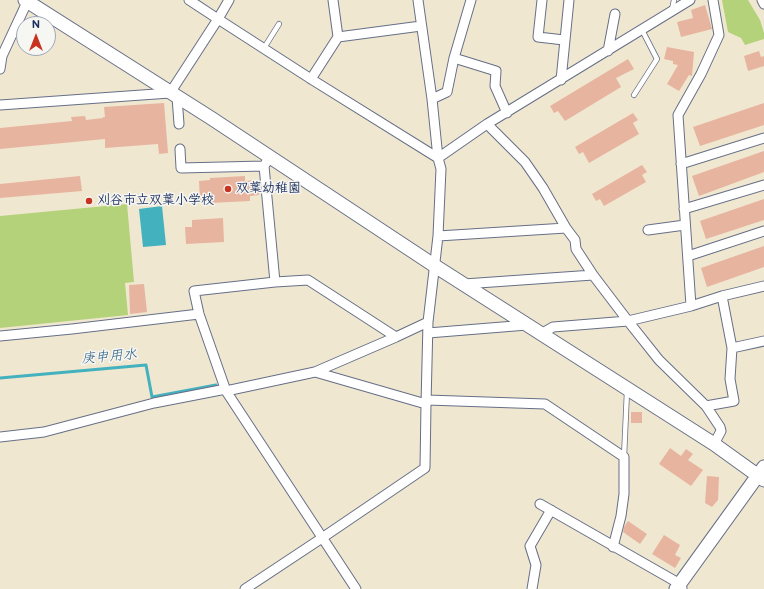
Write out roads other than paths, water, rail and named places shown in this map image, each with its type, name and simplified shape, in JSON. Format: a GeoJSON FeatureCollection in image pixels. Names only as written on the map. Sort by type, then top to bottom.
{"type":"FeatureCollection","features":[{"type":"Feature","properties":{"kind":"street"},"geometry":{"type":"LineString","coordinates":[[189,0],[311,79],[438,158]]}},
{"type":"Feature","properties":{"kind":"street"},"geometry":{"type":"LineString","coordinates":[[179,124],[173,95],[230,0]]}},
{"type":"Feature","properties":{"kind":"street"},"geometry":{"type":"LineString","coordinates":[[311,79],[338,37],[333,0]]}},
{"type":"Feature","properties":{"kind":"street"},"geometry":{"type":"LineString","coordinates":[[245,589],[425,468],[428,322],[438,236],[441,169],[438,158],[432,99],[418,0]]}},
{"type":"Feature","properties":{"kind":"street"},"geometry":{"type":"LineString","coordinates":[[432,99],[446,92],[471,0]]}},
{"type":"Feature","properties":{"kind":"street"},"geometry":{"type":"LineString","coordinates":[[542,0],[538,37],[564,40]]}},
{"type":"Feature","properties":{"kind":"street"},"geometry":{"type":"LineString","coordinates":[[561,80],[569,0]]}},
{"type":"Feature","properties":{"kind":"street"},"geometry":{"type":"LineString","coordinates":[[438,158],[487,124],[690,0]]}},
{"type":"Feature","properties":{"kind":"street"},"geometry":{"type":"LineString","coordinates":[[691,306],[678,115],[719,35],[713,0]]}},
{"type":"Feature","properties":{"kind":"street"},"geometry":{"type":"LineString","coordinates":[[762,0],[764,4]]}},
{"type":"Feature","properties":{"kind":"street"},"geometry":{"type":"LineString","coordinates":[[0,69],[1,56],[27,1],[211,118],[266,162],[464,284],[762,474],[680,587],[540,504]]}},
{"type":"Feature","properties":{"kind":"street"},"geometry":{"type":"LineString","coordinates":[[608,51],[615,14]]}},
{"type":"Feature","properties":{"kind":"street"},"geometry":{"type":"LineString","coordinates":[[338,37],[421,26]]}},
{"type":"Feature","properties":{"kind":"street"},"geometry":{"type":"LineString","coordinates":[[454,58],[496,71],[495,86],[507,113]]}},
{"type":"Feature","properties":{"kind":"street"},"geometry":{"type":"LineString","coordinates":[[0,105],[173,95]]}},
{"type":"Feature","properties":{"kind":"street"},"geometry":{"type":"LineString","coordinates":[[487,124],[525,162],[575,240],[576,248],[593,275],[658,360],[706,406],[720,427],[720,431],[714,444]]}},
{"type":"Feature","properties":{"kind":"street"},"geometry":{"type":"LineString","coordinates":[[681,164],[764,138]]}},
{"type":"Feature","properties":{"kind":"street"},"geometry":{"type":"LineString","coordinates":[[180,148],[181,168],[266,162]]}},
{"type":"Feature","properties":{"kind":"street"},"geometry":{"type":"LineString","coordinates":[[266,162],[275,282]]}},
{"type":"Feature","properties":{"kind":"street"},"geometry":{"type":"LineString","coordinates":[[684,209],[764,185]]}},
{"type":"Feature","properties":{"kind":"street"},"geometry":{"type":"LineString","coordinates":[[648,230],[686,225]]}},
{"type":"Feature","properties":{"kind":"street"},"geometry":{"type":"LineString","coordinates":[[438,236],[566,228]]}},
{"type":"Feature","properties":{"kind":"street"},"geometry":{"type":"LineString","coordinates":[[688,256],[764,231]]}},
{"type":"Feature","properties":{"kind":"street"},"geometry":{"type":"LineString","coordinates":[[464,284],[593,275]]}},
{"type":"Feature","properties":{"kind":"street"},"geometry":{"type":"LineString","coordinates":[[356,589],[226,390],[199,314],[194,291],[308,280],[396,337]]}},
{"type":"Feature","properties":{"kind":"street"},"geometry":{"type":"LineString","coordinates":[[541,334],[553,327],[628,321],[764,286]]}},
{"type":"Feature","properties":{"kind":"street"},"geometry":{"type":"LineString","coordinates":[[706,406],[734,401],[730,378],[732,348],[722,296]]}},
{"type":"Feature","properties":{"kind":"street"},"geometry":{"type":"LineString","coordinates":[[0,336],[199,314]]}},
{"type":"Feature","properties":{"kind":"street"},"geometry":{"type":"LineString","coordinates":[[0,437],[44,432],[154,403],[315,372],[428,322]]}},
{"type":"Feature","properties":{"kind":"street"},"geometry":{"type":"LineString","coordinates":[[428,333],[527,325]]}},
{"type":"Feature","properties":{"kind":"street"},"geometry":{"type":"LineString","coordinates":[[732,348],[764,341]]}},
{"type":"Feature","properties":{"kind":"street"},"geometry":{"type":"LineString","coordinates":[[315,372],[427,402],[545,404],[624,458],[624,494],[621,516],[613,547]]}},
{"type":"Feature","properties":{"kind":"street"},"geometry":{"type":"LineString","coordinates":[[532,589],[536,565],[530,546],[551,510]]}},
{"type":"Feature","properties":{"kind":"lane"},"geometry":{"type":"LineString","coordinates":[[672,11],[674,0]]}},
{"type":"Feature","properties":{"kind":"lane"},"geometry":{"type":"LineString","coordinates":[[264,48],[280,24]]}},
{"type":"Feature","properties":{"kind":"lane"},"geometry":{"type":"LineString","coordinates":[[634,95],[657,59],[642,30]]}},
{"type":"Feature","properties":{"kind":"lane"},"geometry":{"type":"LineString","coordinates":[[624,458],[628,389]]}},
{"type":"Feature","properties":{"kind":"water"},"geometry":{"type":"Polygon","coordinates":[[[162,206],[166,245],[143,247],[139,209],[162,206]]]}},
{"type":"Feature","properties":{"kind":"waterway","name":"庚申用水"},"geometry":{"type":"LineString","coordinates":[[0,378],[146,365],[152,397],[216,385]]}},
{"type":"Feature","properties":{"kind":"place","name":"双葉幼稚園"},"geometry":{"type":"Point","coordinates":[228,189]}},
{"type":"Feature","properties":{"kind":"place","name":"刈谷市立双葉小学校"},"geometry":{"type":"Point","coordinates":[89,201]}}]}
